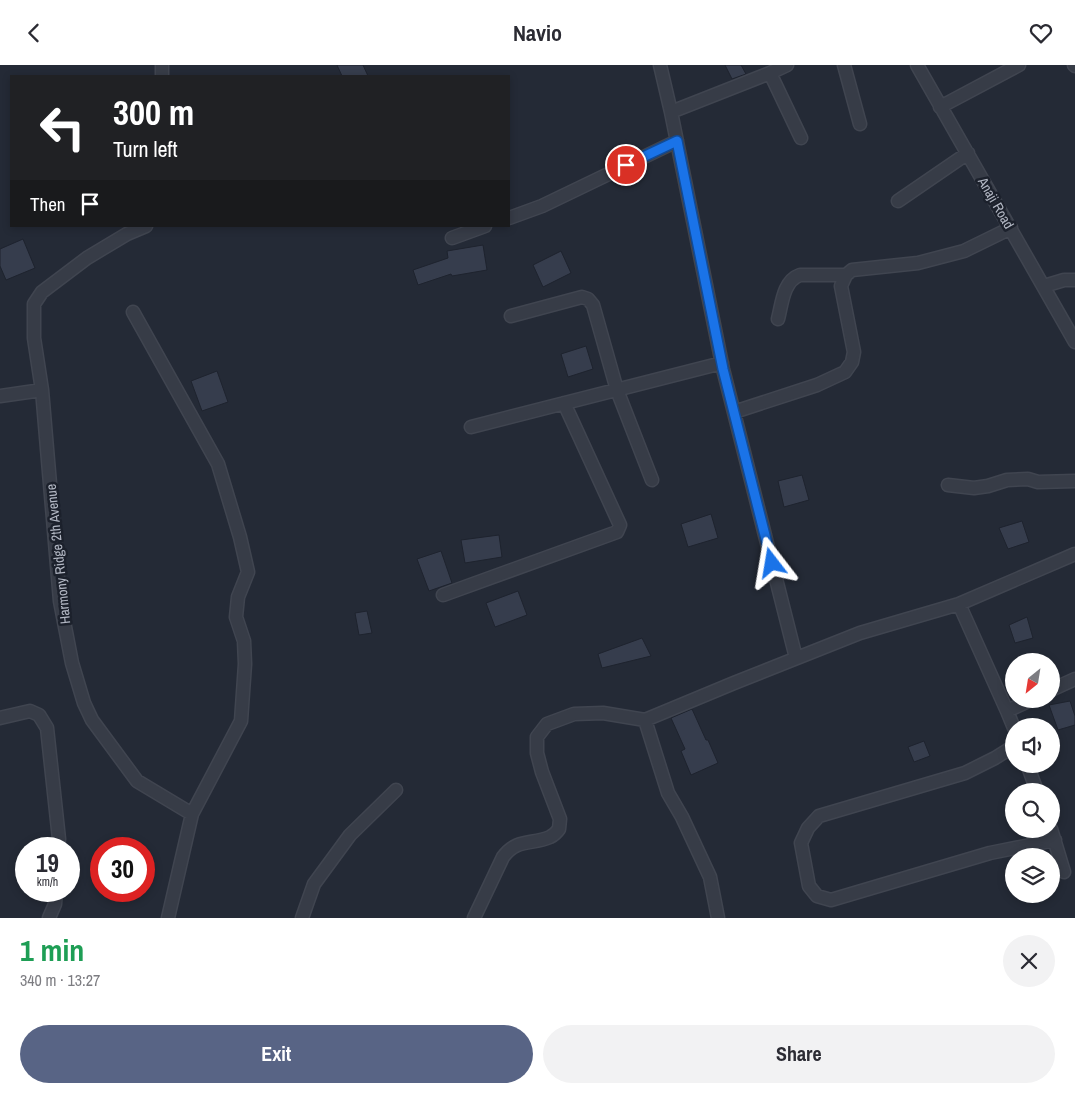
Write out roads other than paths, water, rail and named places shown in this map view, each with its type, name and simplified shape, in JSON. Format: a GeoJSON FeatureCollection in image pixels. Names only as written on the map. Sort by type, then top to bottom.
{"type":"FeatureCollection","features":[{"type":"Feature","properties":{"kind":"street"},"geometry":{"type":"LineString","coordinates":[[660,65],[672,112],[722,363],[796,658]]}},
{"type":"Feature","properties":{"kind":"street"},"geometry":{"type":"LineString","coordinates":[[672,112],[787,65]]}},
{"type":"Feature","properties":{"kind":"street"},"geometry":{"type":"LineString","coordinates":[[844,65],[860,124]]}},
{"type":"Feature","properties":{"kind":"street","name":"Anaji Road"},"geometry":{"type":"LineString","coordinates":[[917,65],[1075,342]]}},
{"type":"Feature","properties":{"kind":"street"},"geometry":{"type":"LineString","coordinates":[[940,107],[1019,65]]}},
{"type":"Feature","properties":{"kind":"street"},"geometry":{"type":"LineString","coordinates":[[770,73],[801,138]]}},
{"type":"Feature","properties":{"kind":"street"},"geometry":{"type":"LineString","coordinates":[[510,218],[542,206],[677,141]]}},
{"type":"Feature","properties":{"kind":"street"},"geometry":{"type":"LineString","coordinates":[[898,201],[968,153]]}},
{"type":"Feature","properties":{"kind":"street","name":"Harmony Ridge 2th Avenue"},"geometry":{"type":"LineString","coordinates":[[144,227],[127,234],[88,258],[42,292],[34,304],[34,337],[42,390],[60,601],[72,663],[84,703],[92,720],[137,781],[192,814]]}},
{"type":"Feature","properties":{"kind":"street"},"geometry":{"type":"LineString","coordinates":[[452,238],[482,227]]}},
{"type":"Feature","properties":{"kind":"street"},"geometry":{"type":"LineString","coordinates":[[734,412],[816,385],[845,372],[852,362],[854,352],[841,286],[846,275],[852,270],[918,263],[964,251],[1011,228]]}},
{"type":"Feature","properties":{"kind":"street"},"geometry":{"type":"LineString","coordinates":[[778,319],[787,285],[796,277],[800,275],[846,275]]}},
{"type":"Feature","properties":{"kind":"street"},"geometry":{"type":"LineString","coordinates":[[1044,286],[1064,280],[1075,280]]}},
{"type":"Feature","properties":{"kind":"street"},"geometry":{"type":"LineString","coordinates":[[511,316],[582,297],[588,299],[592,305],[617,390],[652,480]]}},
{"type":"Feature","properties":{"kind":"street"},"geometry":{"type":"LineString","coordinates":[[133,313],[218,464],[240,537],[248,572],[238,597],[236,617],[244,641],[245,664],[241,721],[192,814],[168,918]]}},
{"type":"Feature","properties":{"kind":"street"},"geometry":{"type":"LineString","coordinates":[[471,427],[722,363]]}},
{"type":"Feature","properties":{"kind":"street"},"geometry":{"type":"LineString","coordinates":[[0,396],[42,390]]}},
{"type":"Feature","properties":{"kind":"street"},"geometry":{"type":"LineString","coordinates":[[443,595],[617,532],[620,525],[564,403]]}},
{"type":"Feature","properties":{"kind":"street"},"geometry":{"type":"LineString","coordinates":[[948,485],[974,488],[1007,480],[1021,479],[1038,482],[1075,481]]}},
{"type":"Feature","properties":{"kind":"street"},"geometry":{"type":"LineString","coordinates":[[474,918],[508,850],[516,845],[551,837],[559,829],[560,819],[542,772],[537,753],[537,737],[547,724],[574,714],[602,713],[644,720],[860,633],[959,604],[1075,554]]}},
{"type":"Feature","properties":{"kind":"street"},"geometry":{"type":"LineString","coordinates":[[959,604],[1010,718]]}},
{"type":"Feature","properties":{"kind":"street"},"geometry":{"type":"LineString","coordinates":[[1060,686],[1075,679]]}},
{"type":"Feature","properties":{"kind":"street"},"geometry":{"type":"LineString","coordinates":[[1007,711],[1014,708]]}},
{"type":"Feature","properties":{"kind":"street"},"geometry":{"type":"LineString","coordinates":[[0,718],[30,711],[39,715],[46,727],[59,837]]}},
{"type":"Feature","properties":{"kind":"street"},"geometry":{"type":"LineString","coordinates":[[644,720],[668,793],[682,817],[710,877],[718,918]]}},
{"type":"Feature","properties":{"kind":"street"},"geometry":{"type":"LineString","coordinates":[[1005,752],[965,773],[819,816],[808,828],[801,843],[809,886],[817,896],[831,900],[1039,838]]}},
{"type":"Feature","properties":{"kind":"street"},"geometry":{"type":"LineString","coordinates":[[302,918],[314,884],[350,835],[396,790]]}},
{"type":"Feature","properties":{"kind":"street"},"geometry":{"type":"LineString","coordinates":[[1053,838],[1064,872]]}},
{"type":"Feature","properties":{"kind":"street"},"geometry":{"type":"LineString","coordinates":[[49,918],[55,902]]}}]}
